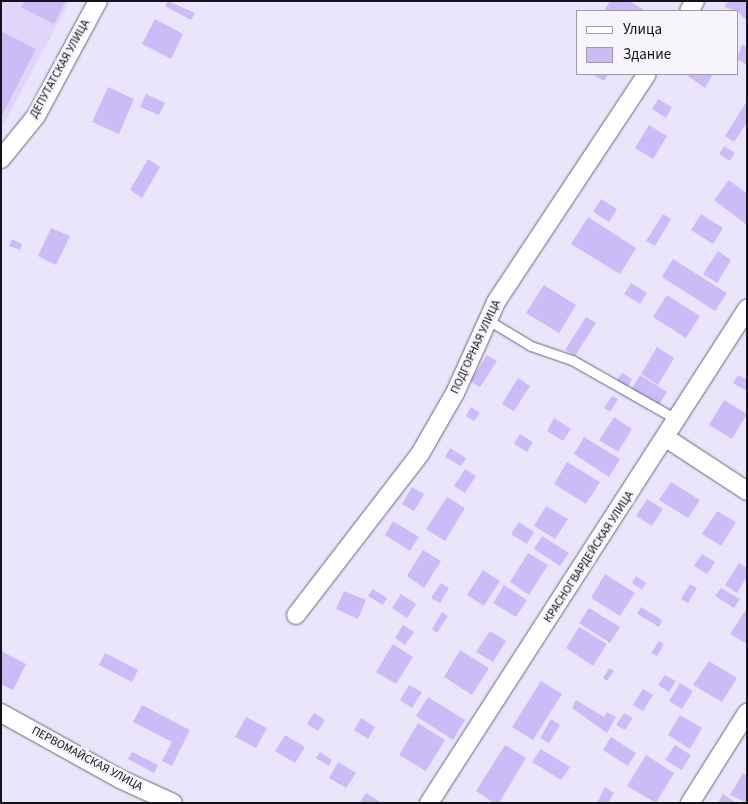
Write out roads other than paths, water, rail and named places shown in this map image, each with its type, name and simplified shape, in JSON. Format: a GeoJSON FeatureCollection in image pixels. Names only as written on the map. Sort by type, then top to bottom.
{"type":"FeatureCollection","features":[{"type":"Feature","properties":{"kind":"street","name":"ДЕПУТАТСКАЯ УЛИЦА"},"geometry":{"type":"LineString","coordinates":[[1,159],[36,116],[98,1]]}},
{"type":"Feature","properties":{"kind":"street","name":"ПОДГОРНАЯ УЛИЦА"},"geometry":{"type":"LineString","coordinates":[[296,615],[420,454],[455,393],[496,302],[646,75]]}},
{"type":"Feature","properties":{"kind":"street","name":"КРАСНОГВАРДЕЙСКАЯ УЛИЦА"},"geometry":{"type":"LineString","coordinates":[[429,803],[666,438],[676,419],[747,309]]}},
{"type":"Feature","properties":{"kind":"street"},"geometry":{"type":"LineString","coordinates":[[666,438],[747,491]]}},
{"type":"Feature","properties":{"kind":"street","name":"ПЕРВОМАЙСКАЯ УЛИЦА"},"geometry":{"type":"LineString","coordinates":[[1,713],[120,779],[173,803]]}},
{"type":"Feature","properties":{"kind":"street"},"geometry":{"type":"LineString","coordinates":[[690,803],[747,713]]}},
{"type":"Feature","properties":{"kind":"lane"},"geometry":{"type":"LineString","coordinates":[[488,320],[531,346],[572,360],[676,419]]}}]}
